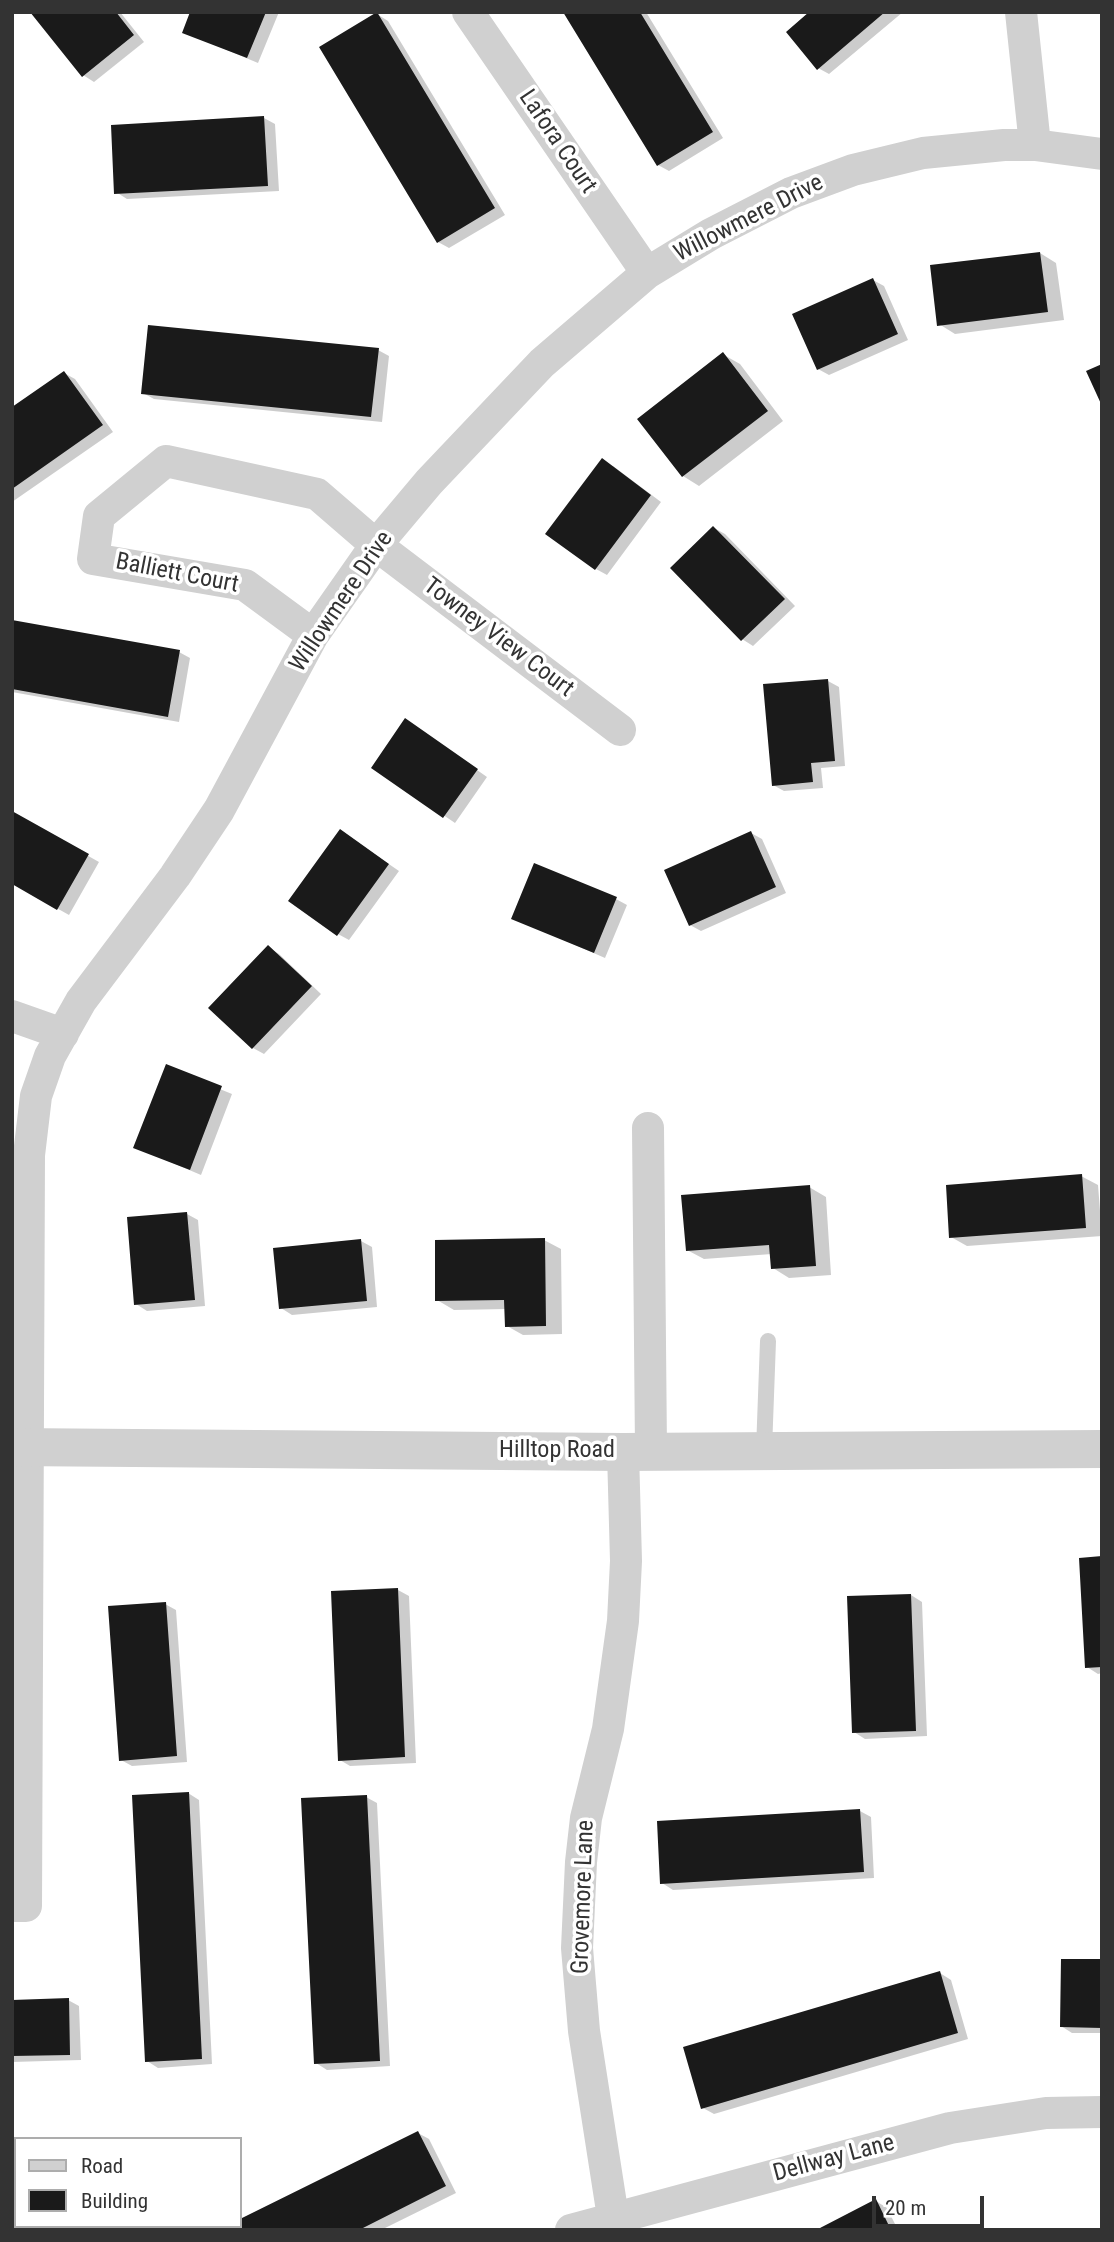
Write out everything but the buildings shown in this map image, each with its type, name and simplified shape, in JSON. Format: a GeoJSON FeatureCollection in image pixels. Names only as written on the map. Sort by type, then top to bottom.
{"type":"FeatureCollection","features":[{"type":"Feature","properties":{"kind":"street","name":"Lafora Court"},"geometry":{"type":"LineString","coordinates":[[468,12],[647,272]]}},
{"type":"Feature","properties":{"kind":"street"},"geometry":{"type":"LineString","coordinates":[[1021,12],[1035,145]]}},
{"type":"Feature","properties":{"kind":"street","name":"Willowmere Drive"},"geometry":{"type":"LineString","coordinates":[[12,1906],[26,1906],[20,1277],[29,1155],[36,1096],[50,1056],[81,1001],[175,876],[219,810],[313,635],[376,545],[429,482],[542,363],[647,272],[711,234],[791,193],[853,170],[923,153],[1004,145],[1035,145],[1102,154]]}},
{"type":"Feature","properties":{"kind":"street","name":"Balliett Court"},"geometry":{"type":"LineString","coordinates":[[313,635],[245,584],[93,559],[99,516],[166,461],[317,495],[376,545]]}},
{"type":"Feature","properties":{"kind":"street","name":"Towney View Court"},"geometry":{"type":"LineString","coordinates":[[376,545],[620,730]]}},
{"type":"Feature","properties":{"kind":"street"},"geometry":{"type":"LineString","coordinates":[[12,1016],[63,1034]]}},
{"type":"Feature","properties":{"kind":"street","name":"Grovemore Lane"},"geometry":{"type":"LineString","coordinates":[[610,2223],[584,2031],[577,1948],[586,1818],[608,1729],[623,1621],[637,1451],[648,1128]]}},
{"type":"Feature","properties":{"kind":"street","name":"Hilltop Road"},"geometry":{"type":"LineString","coordinates":[[20,1447],[637,1451],[1102,1449]]}},
{"type":"Feature","properties":{"kind":"street","name":"Dellway Lane"},"geometry":{"type":"LineString","coordinates":[[571,2230],[610,2223],[950,2128],[1046,2112],[1102,2112]]}},
{"type":"Feature","properties":{"kind":"lane"},"geometry":{"type":"LineString","coordinates":[[764,1450],[768,1341]]}}]}
